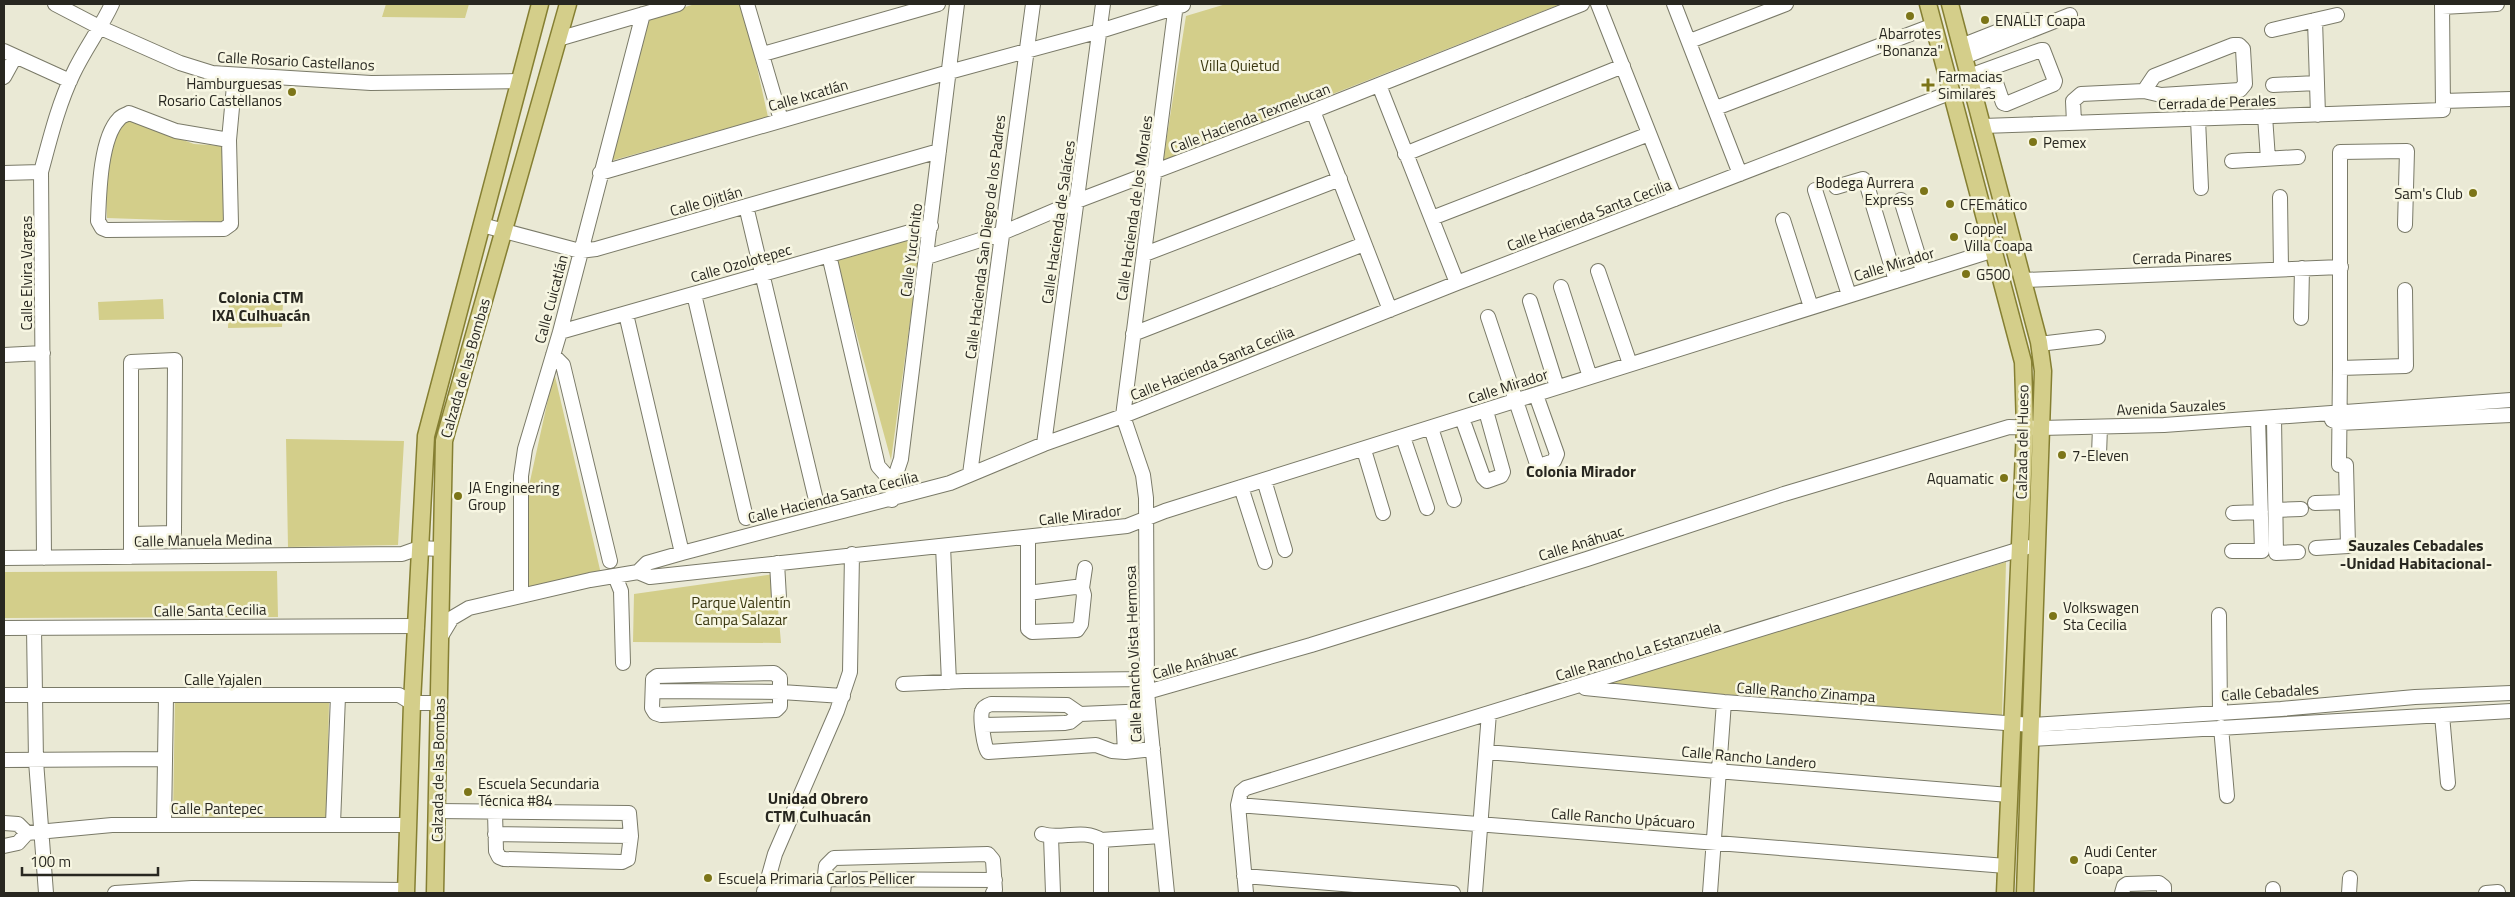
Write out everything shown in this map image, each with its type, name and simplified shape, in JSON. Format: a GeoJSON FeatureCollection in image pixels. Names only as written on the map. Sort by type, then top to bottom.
{"type":"FeatureCollection","features":[{"type":"Feature","properties":{"kind":"main road","name":"Calzada de las Bombas"},"geometry":{"type":"LineString","coordinates":[[406,892],[412,703],[417,626],[422,482],[426,436],[430,412],[540,4]]}},
{"type":"Feature","properties":{"kind":"main road","name":"Calzada de las Bombas"},"geometry":{"type":"LineString","coordinates":[[435,893],[444,441],[568,4]]}},
{"type":"Feature","properties":{"kind":"main road","name":"Calzada del Hueso"},"geometry":{"type":"LineString","coordinates":[[1928,4],[2024,362],[2033,428],[2037,542],[2025,893]]}},
{"type":"Feature","properties":{"kind":"main road","name":"Calzada del Hueso"},"geometry":{"type":"LineString","coordinates":[[1950,4],[2024,280],[2040,344],[2043,371],[2033,428],[2019,551],[2005,893]]}},
{"type":"Feature","properties":{"kind":"main road"},"geometry":{"type":"LineString","coordinates":[[422,482],[442,483]]}},
{"type":"Feature","properties":{"kind":"street","name":"Calle Rosario Castellanos"},"geometry":{"type":"LineString","coordinates":[[55,4],[101,28],[180,63],[212,73],[371,83],[520,81]]}},
{"type":"Feature","properties":{"kind":"street","name":"Calle Elvira Vargas"},"geometry":{"type":"LineString","coordinates":[[44,558],[41,172],[54,123],[70,82],[101,28],[112,4]]}},
{"type":"Feature","properties":{"kind":"street"},"geometry":{"type":"LineString","coordinates":[[558,39],[678,4]]}},
{"type":"Feature","properties":{"kind":"street"},"geometry":{"type":"LineString","coordinates":[[748,4],[782,120]]}},
{"type":"Feature","properties":{"kind":"street"},"geometry":{"type":"LineString","coordinates":[[763,54],[938,4]]}},
{"type":"Feature","properties":{"kind":"street","name":"Calle Yucuchito"},"geometry":{"type":"LineString","coordinates":[[892,500],[893,483],[900,459],[927,257],[957,4]]}},
{"type":"Feature","properties":{"kind":"street","name":"Calle Hacienda San Diego de los Padres"},"geometry":{"type":"LineString","coordinates":[[970,474],[1033,4]]}},
{"type":"Feature","properties":{"kind":"street","name":"Calle Hacienda de Salaíces"},"geometry":{"type":"LineString","coordinates":[[1044,444],[1103,4]]}},
{"type":"Feature","properties":{"kind":"street","name":"Calle Hacienda Texmelucan"},"geometry":{"type":"LineString","coordinates":[[927,257],[1002,233],[1077,201],[1313,111],[1582,4]]}},
{"type":"Feature","properties":{"kind":"street"},"geometry":{"type":"LineString","coordinates":[[1598,4],[1676,199]]}},
{"type":"Feature","properties":{"kind":"street"},"geometry":{"type":"LineString","coordinates":[[1674,4],[1690,41],[1740,174]]}},
{"type":"Feature","properties":{"kind":"street"},"geometry":{"type":"LineString","coordinates":[[1690,41],[1786,4]]}},
{"type":"Feature","properties":{"kind":"street"},"geometry":{"type":"LineString","coordinates":[[2443,101],[2442,6],[2497,4]]}},
{"type":"Feature","properties":{"kind":"street","name":"Calle Ixcatlán"},"geometry":{"type":"LineString","coordinates":[[600,173],[948,72],[1100,31],[1180,5]]}},
{"type":"Feature","properties":{"kind":"street","name":"Calle Hacienda de los Morales"},"geometry":{"type":"LineString","coordinates":[[1123,416],[1155,171],[1180,5]]}},
{"type":"Feature","properties":{"kind":"street","name":"Calle Cuicatlán"},"geometry":{"type":"LineString","coordinates":[[521,596],[520,476],[525,449],[560,332],[643,14]]}},
{"type":"Feature","properties":{"kind":"street"},"geometry":{"type":"LineString","coordinates":[[1963,51],[2070,15]]}},
{"type":"Feature","properties":{"kind":"street"},"geometry":{"type":"LineString","coordinates":[[2272,30],[2337,15]]}},
{"type":"Feature","properties":{"kind":"street"},"geometry":{"type":"LineString","coordinates":[[1963,51],[2027,20]]}},
{"type":"Feature","properties":{"kind":"street"},"geometry":{"type":"LineString","coordinates":[[2315,20],[2318,114]]}},
{"type":"Feature","properties":{"kind":"street"},"geometry":{"type":"LineString","coordinates":[[1716,108],[1934,25]]}},
{"type":"Feature","properties":{"kind":"street"},"geometry":{"type":"LineString","coordinates":[[2074,123],[2072,104],[2078,95],[2144,91],[2162,95],[2240,90],[2245,84],[2243,49],[2239,45],[2233,45],[2154,76],[2144,91]]}},
{"type":"Feature","properties":{"kind":"street"},"geometry":{"type":"LineString","coordinates":[[1971,81],[2043,50],[2055,81],[2054,84],[2006,104],[2003,103],[1993,72]]}},
{"type":"Feature","properties":{"kind":"street"},"geometry":{"type":"LineString","coordinates":[[4,77],[10,54],[70,82]]}},
{"type":"Feature","properties":{"kind":"street"},"geometry":{"type":"LineString","coordinates":[[1405,154],[1623,66]]}},
{"type":"Feature","properties":{"kind":"street"},"geometry":{"type":"LineString","coordinates":[[229,140],[176,132],[129,113],[119,118],[110,136],[101,167],[98,221],[102,228],[107,230],[224,230],[229,227],[231,224],[229,140],[235,75]]}},
{"type":"Feature","properties":{"kind":"street"},"geometry":{"type":"LineString","coordinates":[[2273,85],[2317,83]]}},
{"type":"Feature","properties":{"kind":"street"},"geometry":{"type":"LineString","coordinates":[[1379,85],[1457,283]]}},
{"type":"Feature","properties":{"kind":"street","name":"Calle Hacienda Santa Cecilia"},"geometry":{"type":"LineString","coordinates":[[440,639],[452,618],[469,608],[638,572],[647,563],[682,553],[929,490],[1952,92]]}},
{"type":"Feature","properties":{"kind":"street","name":"Cerrada de Perales"},"geometry":{"type":"LineString","coordinates":[[1982,126],[2443,110],[2443,101],[2511,99]]}},
{"type":"Feature","properties":{"kind":"street"},"geometry":{"type":"LineString","coordinates":[[1313,111],[1390,310]]}},
{"type":"Feature","properties":{"kind":"street"},"geometry":{"type":"LineString","coordinates":[[2265,116],[2268,159]]}},
{"type":"Feature","properties":{"kind":"street"},"geometry":{"type":"LineString","coordinates":[[2198,118],[2201,188]]}},
{"type":"Feature","properties":{"kind":"street"},"geometry":{"type":"LineString","coordinates":[[1432,218],[1649,134]]}},
{"type":"Feature","properties":{"kind":"street","name":"Calle Ojitlán"},"geometry":{"type":"LineString","coordinates":[[482,224],[580,251],[596,249],[939,151]]}},
{"type":"Feature","properties":{"kind":"street"},"geometry":{"type":"LineString","coordinates":[[2316,548],[2348,546],[2346,465],[2339,465],[2340,152],[2406,151],[2404,224]]}},
{"type":"Feature","properties":{"kind":"street"},"geometry":{"type":"LineString","coordinates":[[2232,161],[2298,157]]}},
{"type":"Feature","properties":{"kind":"street"},"geometry":{"type":"LineString","coordinates":[[4,173],[41,172]]}},
{"type":"Feature","properties":{"kind":"street"},"geometry":{"type":"LineString","coordinates":[[1145,254],[1340,179]]}},
{"type":"Feature","properties":{"kind":"street"},"geometry":{"type":"LineString","coordinates":[[1836,187],[1863,179],[1866,182],[1896,281]]}},
{"type":"Feature","properties":{"kind":"street"},"geometry":{"type":"LineString","coordinates":[[1815,190],[1849,295]]}},
{"type":"Feature","properties":{"kind":"street"},"geometry":{"type":"LineString","coordinates":[[2280,197],[2281,269]]}},
{"type":"Feature","properties":{"kind":"street"},"geometry":{"type":"LineString","coordinates":[[1901,200],[1923,271]]}},
{"type":"Feature","properties":{"kind":"street"},"geometry":{"type":"LineString","coordinates":[[746,206],[816,500]]}},
{"type":"Feature","properties":{"kind":"street"},"geometry":{"type":"LineString","coordinates":[[1783,220],[1811,307]]}},
{"type":"Feature","properties":{"kind":"street","name":"Calle Ozolotepec"},"geometry":{"type":"LineString","coordinates":[[560,332],[931,226]]}},
{"type":"Feature","properties":{"kind":"street"},"geometry":{"type":"LineString","coordinates":[[1133,334],[1364,244]]}},
{"type":"Feature","properties":{"kind":"street","name":"Calle Mirador"},"geometry":{"type":"LineString","coordinates":[[638,572],[650,577],[1127,526],[1165,511],[1364,450],[1516,402],[1590,376],[1994,250]]}},
{"type":"Feature","properties":{"kind":"street"},"geometry":{"type":"LineString","coordinates":[[829,255],[878,466],[893,483]]}},
{"type":"Feature","properties":{"kind":"street","name":"Cerrada Pinares"},"geometry":{"type":"LineString","coordinates":[[2024,280],[2341,267]]}},
{"type":"Feature","properties":{"kind":"street"},"geometry":{"type":"LineString","coordinates":[[2301,318],[2302,268]]}},
{"type":"Feature","properties":{"kind":"street"},"geometry":{"type":"LineString","coordinates":[[1598,271],[1630,364]]}},
{"type":"Feature","properties":{"kind":"street"},"geometry":{"type":"LineString","coordinates":[[1561,287],[1590,376]]}},
{"type":"Feature","properties":{"kind":"street"},"geometry":{"type":"LineString","coordinates":[[2340,368],[2406,366],[2405,290]]}},
{"type":"Feature","properties":{"kind":"street"},"geometry":{"type":"LineString","coordinates":[[694,294],[746,518]]}},
{"type":"Feature","properties":{"kind":"street"},"geometry":{"type":"LineString","coordinates":[[1530,302],[1557,387]]}},
{"type":"Feature","properties":{"kind":"street"},"geometry":{"type":"LineString","coordinates":[[626,314],[682,553]]}},
{"type":"Feature","properties":{"kind":"street"},"geometry":{"type":"LineString","coordinates":[[1488,316],[1537,464],[1542,465],[1554,461],[1556,454],[1536,395]]}},
{"type":"Feature","properties":{"kind":"street"},"geometry":{"type":"LineString","coordinates":[[2040,344],[2098,336]]}},
{"type":"Feature","properties":{"kind":"street"},"geometry":{"type":"LineString","coordinates":[[4,355],[43,353]]}},
{"type":"Feature","properties":{"kind":"street"},"geometry":{"type":"LineString","coordinates":[[553,356],[563,365],[610,561]]}},
{"type":"Feature","properties":{"kind":"street"},"geometry":{"type":"LineString","coordinates":[[131,534],[174,533],[175,360],[131,362],[131,534],[131,557]]}},
{"type":"Feature","properties":{"kind":"street","name":"Avenida Sauzales"},"geometry":{"type":"LineString","coordinates":[[2339,417],[2511,400]]}},
{"type":"Feature","properties":{"kind":"street"},"geometry":{"type":"LineString","coordinates":[[1462,418],[1483,477],[1487,481],[1501,476],[1503,472],[1486,411]]}},
{"type":"Feature","properties":{"kind":"street","name":"Avenida Sauzales"},"geometry":{"type":"LineString","coordinates":[[2033,428],[2100,427],[2319,415],[2339,417],[2511,415]]}},
{"type":"Feature","properties":{"kind":"street","name":"Calle Rancho Vista Hermosa"},"geometry":{"type":"LineString","coordinates":[[1123,416],[1143,475],[1146,498],[1144,520],[1147,686],[1167,893]]}},
{"type":"Feature","properties":{"kind":"street"},"geometry":{"type":"LineString","coordinates":[[2274,418],[2276,553],[2298,552]]}},
{"type":"Feature","properties":{"kind":"street"},"geometry":{"type":"LineString","coordinates":[[2232,551],[2262,551],[2258,419]]}},
{"type":"Feature","properties":{"kind":"street","name":"Calle Anáhuac"},"geometry":{"type":"LineString","coordinates":[[903,684],[964,681],[1147,686],[1320,642],[1840,477],[1995,430],[2010,427],[2033,428]]}},
{"type":"Feature","properties":{"kind":"street"},"geometry":{"type":"LineString","coordinates":[[2099,455],[2100,427]]}},
{"type":"Feature","properties":{"kind":"street"},"geometry":{"type":"LineString","coordinates":[[1431,428],[1454,500]]}},
{"type":"Feature","properties":{"kind":"street"},"geometry":{"type":"LineString","coordinates":[[1403,437],[1427,508]]}},
{"type":"Feature","properties":{"kind":"street"},"geometry":{"type":"LineString","coordinates":[[1364,450],[1383,513]]}},
{"type":"Feature","properties":{"kind":"street"},"geometry":{"type":"LineString","coordinates":[[1264,480],[1285,550]]}},
{"type":"Feature","properties":{"kind":"street"},"geometry":{"type":"LineString","coordinates":[[1241,487],[1265,562]]}},
{"type":"Feature","properties":{"kind":"street"},"geometry":{"type":"LineString","coordinates":[[2315,503],[2347,502]]}},
{"type":"Feature","properties":{"kind":"street"},"geometry":{"type":"LineString","coordinates":[[2276,510],[2301,509]]}},
{"type":"Feature","properties":{"kind":"street"},"geometry":{"type":"LineString","coordinates":[[2233,513],[2261,512]]}},
{"type":"Feature","properties":{"kind":"street","name":"Calle Mirador"},"geometry":{"type":"LineString","coordinates":[[1028,538],[1028,629],[1032,632],[1068,632],[1077,630],[1081,624],[1084,595],[1082,588]]}},
{"type":"Feature","properties":{"kind":"street","name":"Calle Rancho La Estanzuela"},"geometry":{"type":"LineString","coordinates":[[1238,805],[1241,792],[1246,788],[2019,551],[2037,542]]}},
{"type":"Feature","properties":{"kind":"street"},"geometry":{"type":"LineString","coordinates":[[943,546],[949,682]]}},
{"type":"Feature","properties":{"kind":"street","name":"Calle Manuela Medina"},"geometry":{"type":"LineString","coordinates":[[4,558],[402,554],[419,548],[441,548]]}},
{"type":"Feature","properties":{"kind":"street"},"geometry":{"type":"LineString","coordinates":[[823,887],[827,863],[834,858],[988,854],[994,860],[994,886],[823,887],[764,892],[775,854],[842,696],[850,665],[852,554]]}},
{"type":"Feature","properties":{"kind":"street"},"geometry":{"type":"LineString","coordinates":[[777,563],[779,598]]}},
{"type":"Feature","properties":{"kind":"street"},"geometry":{"type":"LineString","coordinates":[[1028,592],[1075,587],[1082,588],[1085,568]]}},
{"type":"Feature","properties":{"kind":"street"},"geometry":{"type":"LineString","coordinates":[[615,576],[621,591],[623,663]]}},
{"type":"Feature","properties":{"kind":"street"},"geometry":{"type":"LineString","coordinates":[[441,591],[445,599],[453,606],[469,608]]}},
{"type":"Feature","properties":{"kind":"street"},"geometry":{"type":"LineString","coordinates":[[2219,615],[2220,713]]}},
{"type":"Feature","properties":{"kind":"street","name":"Calle Santa Cecilia"},"geometry":{"type":"LineString","coordinates":[[4,628],[417,626]]}},
{"type":"Feature","properties":{"kind":"street"},"geometry":{"type":"LineString","coordinates":[[34,628],[36,760],[33,833],[46,893]]}},
{"type":"Feature","properties":{"kind":"street","name":"Calle Rancho Zinampa"},"geometry":{"type":"LineString","coordinates":[[1578,687],[1724,702],[2012,725],[2032,732],[2084,729]]}},
{"type":"Feature","properties":{"kind":"street"},"geometry":{"type":"LineString","coordinates":[[781,692],[780,706],[776,710],[661,715],[655,713],[652,708],[653,691],[781,692],[842,696]]}},
{"type":"Feature","properties":{"kind":"street","name":"Calle Cebadales"},"geometry":{"type":"LineString","coordinates":[[2084,729],[2220,713],[2415,696],[2511,693]]}},
{"type":"Feature","properties":{"kind":"street","name":"Calle Yajalen"},"geometry":{"type":"LineString","coordinates":[[4,695],[399,695],[412,703],[439,703]]}},
{"type":"Feature","properties":{"kind":"street"},"geometry":{"type":"LineString","coordinates":[[164,824],[166,696]]}},
{"type":"Feature","properties":{"kind":"street"},"geometry":{"type":"LineString","coordinates":[[333,824],[338,696]]}},
{"type":"Feature","properties":{"kind":"street"},"geometry":{"type":"LineString","coordinates":[[1710,893],[1724,702]]}},
{"type":"Feature","properties":{"kind":"street"},"geometry":{"type":"LineString","coordinates":[[1149,711],[1123,714],[1080,714],[1066,704],[991,704],[985,706],[982,712],[984,746],[988,752],[1096,745],[1112,751],[1125,752],[1153,749]]}},
{"type":"Feature","properties":{"kind":"street"},"geometry":{"type":"LineString","coordinates":[[2084,729],[2221,727],[2511,711]]}},
{"type":"Feature","properties":{"kind":"street"},"geometry":{"type":"LineString","coordinates":[[1475,893],[1489,713]]}},
{"type":"Feature","properties":{"kind":"street"},"geometry":{"type":"LineString","coordinates":[[983,725],[1066,723],[1080,714]]}},
{"type":"Feature","properties":{"kind":"street"},"geometry":{"type":"LineString","coordinates":[[1123,714],[1125,752]]}},
{"type":"Feature","properties":{"kind":"street"},"geometry":{"type":"LineString","coordinates":[[2442,715],[2448,783]]}},
{"type":"Feature","properties":{"kind":"street"},"geometry":{"type":"LineString","coordinates":[[2221,727],[2227,796]]}},
{"type":"Feature","properties":{"kind":"street","name":"Calle Rancho Landero"},"geometry":{"type":"LineString","coordinates":[[1486,752],[2009,795]]}},
{"type":"Feature","properties":{"kind":"street"},"geometry":{"type":"LineString","coordinates":[[4,760],[164,758]]}},
{"type":"Feature","properties":{"kind":"street"},"geometry":{"type":"LineString","coordinates":[[1238,805],[1246,893]]}},
{"type":"Feature","properties":{"kind":"street","name":"Calle Rancho Upácuaro"},"geometry":{"type":"LineString","coordinates":[[1238,805],[2006,866]]}},
{"type":"Feature","properties":{"kind":"street"},"geometry":{"type":"LineString","coordinates":[[437,811],[630,813],[631,836],[628,859],[622,862],[504,859],[499,857],[496,851],[495,812]]}},
{"type":"Feature","properties":{"kind":"street"},"geometry":{"type":"LineString","coordinates":[[4,823],[18,824],[33,833]]}},
{"type":"Feature","properties":{"kind":"street","name":"Calle Pantepec"},"geometry":{"type":"LineString","coordinates":[[4,846],[18,842],[33,833],[112,825],[407,825]]}},
{"type":"Feature","properties":{"kind":"street"},"geometry":{"type":"LineString","coordinates":[[495,834],[631,836]]}},
{"type":"Feature","properties":{"kind":"street"},"geometry":{"type":"LineString","coordinates":[[1053,893],[1046,836],[1088,835],[1096,836],[1101,840],[1162,836]]}},
{"type":"Feature","properties":{"kind":"street"},"geometry":{"type":"LineString","coordinates":[[1101,840],[1101,893]]}},
{"type":"Feature","properties":{"kind":"street"},"geometry":{"type":"LineString","coordinates":[[1244,876],[1453,893]]}},
{"type":"Feature","properties":{"kind":"street"},"geometry":{"type":"LineString","coordinates":[[2349,893],[2350,878]]}},
{"type":"Feature","properties":{"kind":"street"},"geometry":{"type":"LineString","coordinates":[[2122,893],[2124,886],[2127,884],[2160,883],[2164,887],[2164,893]]}},
{"type":"Feature","properties":{"kind":"street"},"geometry":{"type":"LineString","coordinates":[[115,893],[192,888],[406,892]]}},
{"type":"Feature","properties":{"kind":"green space"},"geometry":{"type":"Polygon","coordinates":[[[386,4],[469,4],[465,18],[382,17],[386,4]]]}},
{"type":"Feature","properties":{"kind":"green space"},"geometry":{"type":"Polygon","coordinates":[[[695,4],[743,4],[768,117],[607,162],[646,19],[695,4]]]}},
{"type":"Feature","properties":{"kind":"green space","name":"Villa Quietud"},"geometry":{"type":"Polygon","coordinates":[[[1226,4],[1561,4],[1163,161],[1186,16],[1226,4]]]}},
{"type":"Feature","properties":{"kind":"green space"},"geometry":{"type":"Polygon","coordinates":[[[131,121],[194,144],[223,146],[223,222],[107,218],[107,181],[113,149],[121,124],[131,121]]]}},
{"type":"Feature","properties":{"kind":"green space"},"geometry":{"type":"Polygon","coordinates":[[[919,235],[919,256],[891,460],[836,259],[919,235]]]}},
{"type":"Feature","properties":{"kind":"green space"},"geometry":{"type":"Polygon","coordinates":[[[163,299],[164,319],[99,320],[98,302],[163,299]]]}},
{"type":"Feature","properties":{"kind":"green space"},"geometry":{"type":"Polygon","coordinates":[[[229,301],[283,301],[282,327],[228,328],[229,301]]]}},
{"type":"Feature","properties":{"kind":"green space"},"geometry":{"type":"Polygon","coordinates":[[[554,372],[601,574],[526,589],[525,504],[554,372]]]}},
{"type":"Feature","properties":{"kind":"green space"},"geometry":{"type":"Polygon","coordinates":[[[286,439],[404,441],[398,545],[288,547],[286,439]]]}},
{"type":"Feature","properties":{"kind":"green space"},"geometry":{"type":"Polygon","coordinates":[[[2006,562],[2002,718],[1605,684],[2006,562]]]}},
{"type":"Feature","properties":{"kind":"green space"},"geometry":{"type":"Polygon","coordinates":[[[277,571],[278,617],[4,618],[4,572],[277,571]]]}},
{"type":"Feature","properties":{"kind":"green space","name":"Parque Valentín Campa Salazar"},"geometry":{"type":"Polygon","coordinates":[[[775,574],[781,643],[633,642],[634,594],[775,574]]]}},
{"type":"Feature","properties":{"kind":"green space"},"geometry":{"type":"Polygon","coordinates":[[[175,697],[329,700],[327,819],[173,816],[175,697]]]}},
{"type":"Feature","properties":{"kind":"place","name":"Abarrotes \"Bonanza\""},"geometry":{"type":"Point","coordinates":[1910,16]}},
{"type":"Feature","properties":{"kind":"place","name":"ENALLT Coapa"},"geometry":{"type":"Point","coordinates":[1985,20]}},
{"type":"Feature","properties":{"kind":"place","name":"Farmacias Similares"},"geometry":{"type":"Point","coordinates":[1928,85]}},
{"type":"Feature","properties":{"kind":"place","name":"Hamburguesas Rosario Castellanos"},"geometry":{"type":"Point","coordinates":[292,92]}},
{"type":"Feature","properties":{"kind":"place","name":"Pemex"},"geometry":{"type":"Point","coordinates":[2033,142]}},
{"type":"Feature","properties":{"kind":"place","name":"Bodega Aurrera Express"},"geometry":{"type":"Point","coordinates":[1924,191]}},
{"type":"Feature","properties":{"kind":"place","name":"Sam's Club"},"geometry":{"type":"Point","coordinates":[2473,193]}},
{"type":"Feature","properties":{"kind":"place","name":"CFEmático"},"geometry":{"type":"Point","coordinates":[1950,204]}},
{"type":"Feature","properties":{"kind":"place","name":"Coppel Villa Coapa"},"geometry":{"type":"Point","coordinates":[1954,237]}},
{"type":"Feature","properties":{"kind":"place","name":"G500"},"geometry":{"type":"Point","coordinates":[1966,274]}},
{"type":"Feature","properties":{"kind":"place","name":"7-Eleven"},"geometry":{"type":"Point","coordinates":[2062,455]}},
{"type":"Feature","properties":{"kind":"place","name":"Aquamatic"},"geometry":{"type":"Point","coordinates":[2004,478]}},
{"type":"Feature","properties":{"kind":"place","name":"JA Engineering Group"},"geometry":{"type":"Point","coordinates":[458,496]}},
{"type":"Feature","properties":{"kind":"place","name":"Volkswagen Sta Cecilia"},"geometry":{"type":"Point","coordinates":[2053,616]}},
{"type":"Feature","properties":{"kind":"place","name":"Escuela Secundaria Técnica #84"},"geometry":{"type":"Point","coordinates":[468,792]}},
{"type":"Feature","properties":{"kind":"place","name":"Audi Center Coapa"},"geometry":{"type":"Point","coordinates":[2074,860]}},
{"type":"Feature","properties":{"kind":"place","name":"Escuela Primaria Carlos Pellicer"},"geometry":{"type":"Point","coordinates":[708,878]}},
{"type":"Feature","properties":{"kind":"district","name":"Colonia CTM IXA Culhuacán"},"geometry":{"type":"Point","coordinates":[261,306]}},
{"type":"Feature","properties":{"kind":"district","name":"Colonia Mirador"},"geometry":{"type":"Point","coordinates":[1581,471]}},
{"type":"Feature","properties":{"kind":"district","name":"Sauzales Cebadales -Unidad Habitacional-"},"geometry":{"type":"Point","coordinates":[2416,554]}},
{"type":"Feature","properties":{"kind":"district","name":"Unidad Obrero CTM Culhuacán"},"geometry":{"type":"Point","coordinates":[818,807]}}]}
